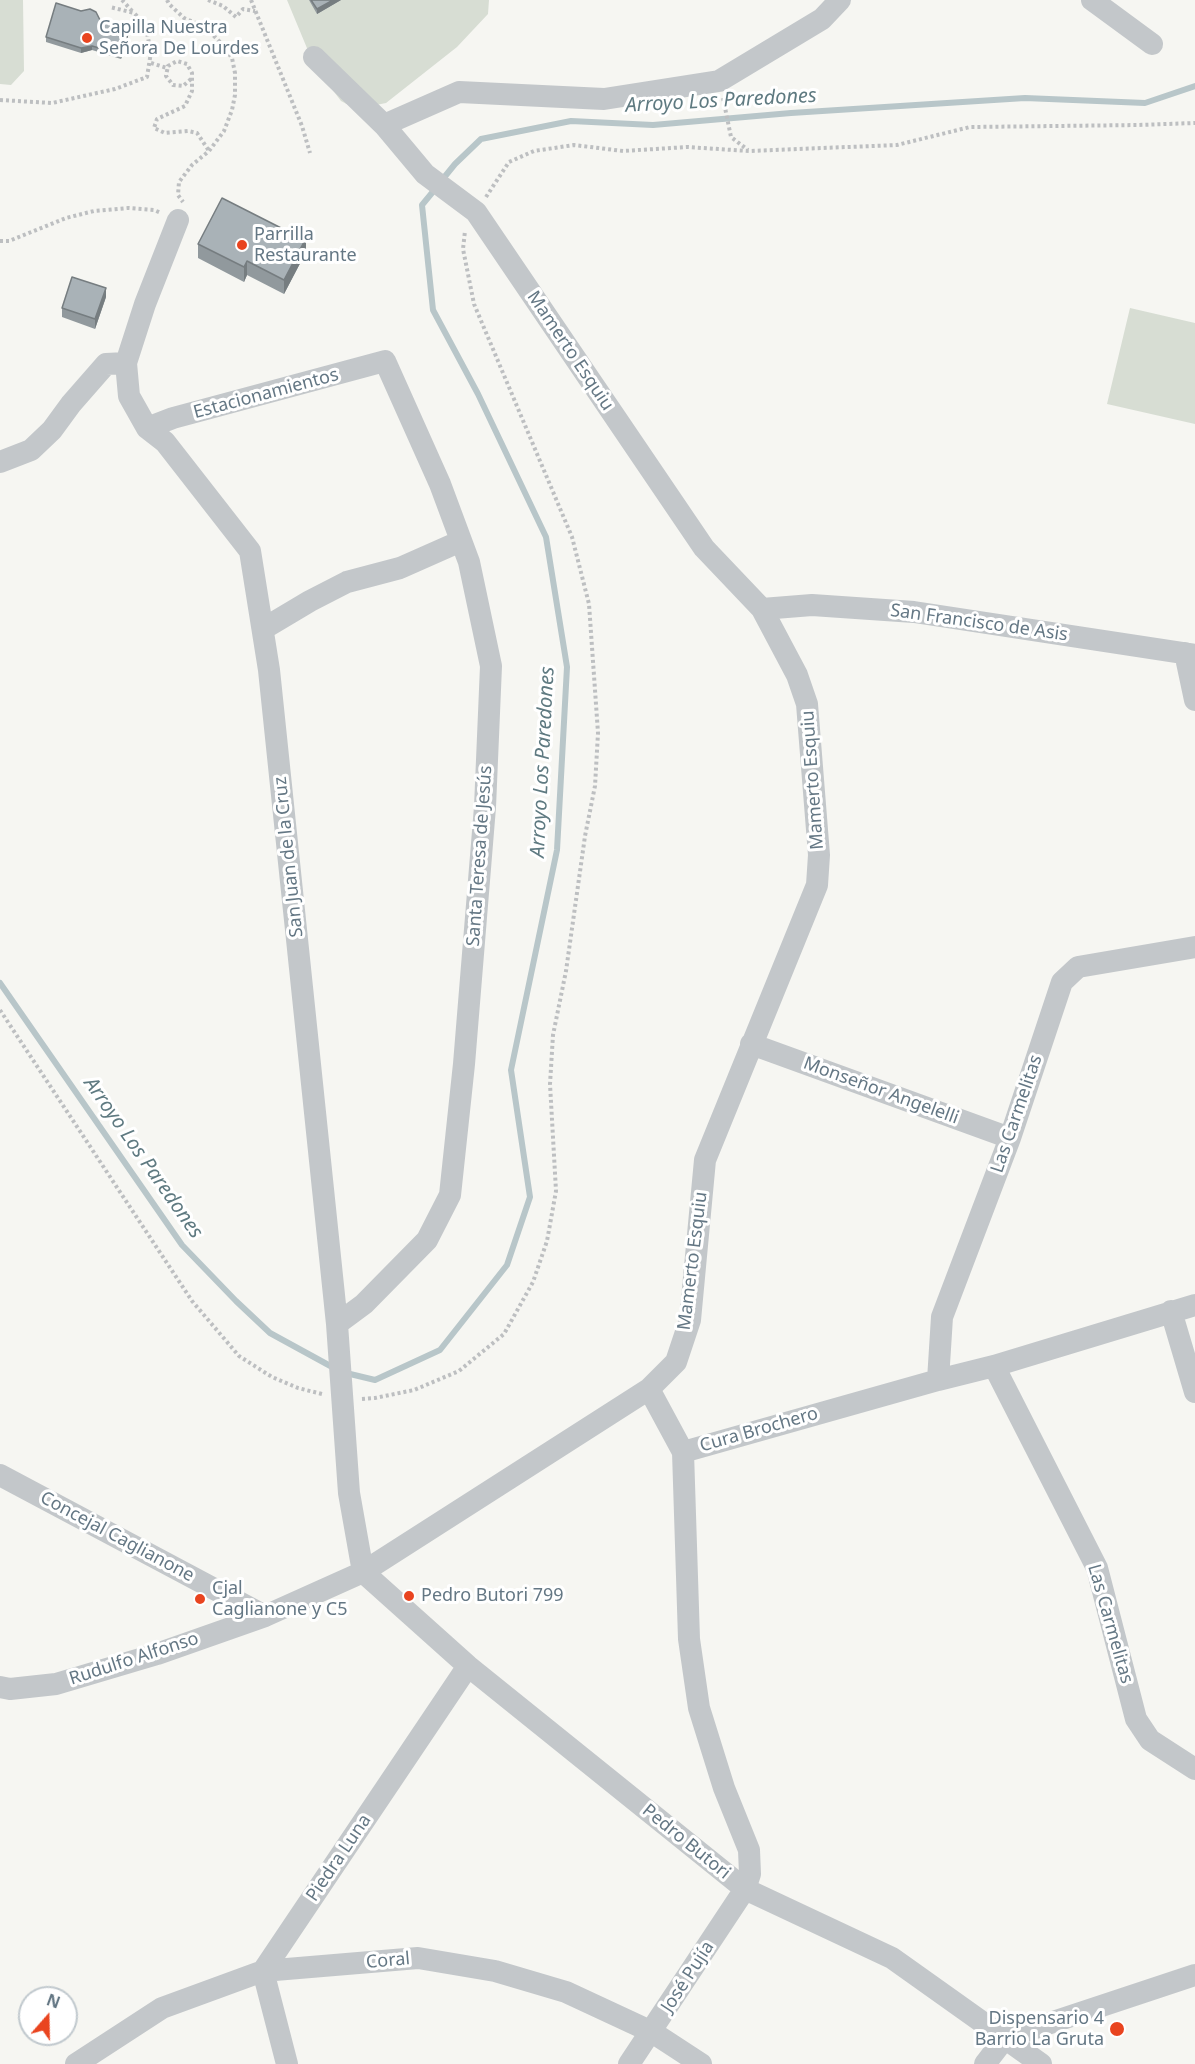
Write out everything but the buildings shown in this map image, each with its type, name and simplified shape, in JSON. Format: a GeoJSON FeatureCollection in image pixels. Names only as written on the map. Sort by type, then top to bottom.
{"type":"FeatureCollection","features":[{"type":"Feature","properties":{"kind":"street"},"geometry":{"type":"LineString","coordinates":[[384,124],[459,92],[604,99],[719,81],[822,19],[840,0]]}},
{"type":"Feature","properties":{"kind":"street"},"geometry":{"type":"LineString","coordinates":[[1092,0],[1152,44]]}},
{"type":"Feature","properties":{"kind":"street","name":"Mamerto Esquiu"},"geometry":{"type":"LineString","coordinates":[[314,57],[384,124],[425,174],[476,212],[704,548],[762,609],[797,675],[807,704],[819,855],[817,885],[705,1160],[690,1320],[676,1362],[650,1389]]}},
{"type":"Feature","properties":{"kind":"street"},"geometry":{"type":"LineString","coordinates":[[0,462],[31,450],[52,430],[106,364],[126,363],[145,304],[182,214]]}},
{"type":"Feature","properties":{"kind":"street","name":"Estacionamientos"},"geometry":{"type":"LineString","coordinates":[[147,428],[173,418],[385,361]]}},
{"type":"Feature","properties":{"kind":"street","name":"Santa Teresa de Jesús"},"geometry":{"type":"LineString","coordinates":[[337,1324],[364,1304],[427,1240],[450,1195],[465,1053],[485,807],[491,666],[469,562],[440,484],[385,361]]}},
{"type":"Feature","properties":{"kind":"street","name":"San Juan de la Cruz"},"geometry":{"type":"LineString","coordinates":[[126,363],[129,396],[147,428],[165,442],[250,551],[271,682],[337,1324],[349,1493],[363,1572]]}},
{"type":"Feature","properties":{"kind":"street"},"geometry":{"type":"LineString","coordinates":[[263,629],[346,582],[399,568],[461,541]]}},
{"type":"Feature","properties":{"kind":"street","name":"San Francisco de Asis"},"geometry":{"type":"LineString","coordinates":[[762,609],[812,605],[914,612],[1190,654]]}},
{"type":"Feature","properties":{"kind":"street"},"geometry":{"type":"LineString","coordinates":[[1190,654],[1195,700]]}},
{"type":"Feature","properties":{"kind":"street","name":"Las Carmelitas"},"geometry":{"type":"LineString","coordinates":[[938,1380],[942,1317],[1010,1138],[1062,982],[1078,967],[1195,947]]}},
{"type":"Feature","properties":{"kind":"street","name":"Monseñor Angelelli"},"geometry":{"type":"LineString","coordinates":[[751,1044],[1010,1138]]}},
{"type":"Feature","properties":{"kind":"street","name":"Cura Brochero"},"geometry":{"type":"LineString","coordinates":[[650,1389],[683,1452],[993,1366],[1195,1305]]}},
{"type":"Feature","properties":{"kind":"street"},"geometry":{"type":"LineString","coordinates":[[1171,1311],[1195,1392]]}},
{"type":"Feature","properties":{"kind":"street","name":"Las Carmelitas"},"geometry":{"type":"LineString","coordinates":[[993,1366],[1097,1568],[1136,1719],[1150,1740],[1195,1769]]}},
{"type":"Feature","properties":{"kind":"street"},"geometry":{"type":"LineString","coordinates":[[363,1572],[650,1389]]}},
{"type":"Feature","properties":{"kind":"street"},"geometry":{"type":"LineString","coordinates":[[683,1452],[689,1639],[699,1708],[724,1788],[749,1850],[750,1874],[745,1889]]}},
{"type":"Feature","properties":{"kind":"street","name":"Concejal Caglianone"},"geometry":{"type":"LineString","coordinates":[[0,1475],[265,1616]]}},
{"type":"Feature","properties":{"kind":"street","name":"Rudulfo Alfonso"},"geometry":{"type":"LineString","coordinates":[[0,1687],[10,1689],[56,1684],[157,1654],[265,1616],[363,1572]]}},
{"type":"Feature","properties":{"kind":"street","name":"Pedro Butori"},"geometry":{"type":"LineString","coordinates":[[363,1572],[468,1666],[745,1889],[892,1958],[1041,2064]]}},
{"type":"Feature","properties":{"kind":"street","name":"Piedra Luna"},"geometry":{"type":"LineString","coordinates":[[263,1971],[468,1666]]}},
{"type":"Feature","properties":{"kind":"street","name":"José Pujía"},"geometry":{"type":"LineString","coordinates":[[629,2064],[745,1889]]}},
{"type":"Feature","properties":{"kind":"street","name":"Coral"},"geometry":{"type":"LineString","coordinates":[[76,2064],[162,2008],[263,1971],[418,1958],[495,1971],[566,1992],[652,2032],[701,2064]]}},
{"type":"Feature","properties":{"kind":"street"},"geometry":{"type":"LineString","coordinates":[[263,1971],[287,2064]]}},
{"type":"Feature","properties":{"kind":"street"},"geometry":{"type":"LineString","coordinates":[[985,2064],[1005,2038],[1195,1975]]}},
{"type":"Feature","properties":{"kind":"path"},"geometry":{"type":"LineString","coordinates":[[0,100],[52,103],[116,89],[147,77],[151,52],[145,24],[122,0]]}},
{"type":"Feature","properties":{"kind":"path"},"geometry":{"type":"LineString","coordinates":[[0,241],[9,241],[66,218],[94,211],[128,208],[182,214],[178,195],[179,182],[192,165],[209,151],[224,131],[235,95],[232,58],[205,27],[184,18],[167,0]]}},
{"type":"Feature","properties":{"kind":"path"},"geometry":{"type":"LineString","coordinates":[[208,0],[223,6],[236,17],[243,9],[255,11]]}},
{"type":"Feature","properties":{"kind":"path"},"geometry":{"type":"LineString","coordinates":[[251,0],[302,126],[310,153]]}},
{"type":"Feature","properties":{"kind":"path"},"geometry":{"type":"LineString","coordinates":[[110,7],[134,13]]}},
{"type":"Feature","properties":{"kind":"path"},"geometry":{"type":"LineString","coordinates":[[191,79],[183,86],[173,85],[166,76],[167,68],[172,63],[183,62],[190,69],[193,87],[188,103],[157,119],[154,128],[156,131],[165,133],[188,131],[197,133],[209,151]]}},
{"type":"Feature","properties":{"kind":"path"},"geometry":{"type":"LineString","coordinates":[[150,63],[167,68]]}},
{"type":"Feature","properties":{"kind":"path"},"geometry":{"type":"LineString","coordinates":[[719,81],[731,137],[749,151]]}},
{"type":"Feature","properties":{"kind":"path"},"geometry":{"type":"LineString","coordinates":[[0,1010],[192,1301],[239,1356],[272,1377],[298,1388],[375,1398],[414,1390],[459,1371],[504,1334],[533,1281],[547,1241],[556,1191],[550,1084],[553,1035],[566,971],[585,837],[595,786],[598,733],[588,604],[572,537],[474,304],[463,249],[465,228],[509,162],[534,151],[574,145],[623,151],[687,147],[749,151],[897,145],[970,127],[1195,123]]}},
{"type":"Feature","properties":{"kind":"shaded area"},"geometry":{"type":"Polygon","coordinates":[[[0,0],[23,0],[24,71],[11,85],[0,84],[0,0]]]}},
{"type":"Feature","properties":{"kind":"shaded area"},"geometry":{"type":"Polygon","coordinates":[[[287,0],[489,0],[488,14],[457,47],[386,103],[356,109],[341,101],[314,65],[287,0]]]}},
{"type":"Feature","properties":{"kind":"shaded area"},"geometry":{"type":"Polygon","coordinates":[[[1130,308],[1195,323],[1195,424],[1107,404],[1130,308]]]}},
{"type":"Feature","properties":{"kind":"waterway","name":"Arroyo Los Paredones"},"geometry":{"type":"LineString","coordinates":[[442,180],[481,139],[571,121],[653,125],[791,113],[1025,98],[1145,103],[1195,86]]}},
{"type":"Feature","properties":{"kind":"waterway","name":"Arroyo Los Paredones"},"geometry":{"type":"LineString","coordinates":[[346,1373],[375,1380],[440,1350],[507,1265],[530,1197],[511,1070],[557,850],[567,667],[546,537],[478,394],[433,310],[422,205],[436,188]]}},
{"type":"Feature","properties":{"kind":"waterway","name":"Arroyo Los Paredones"},"geometry":{"type":"LineString","coordinates":[[0,983],[182,1245],[270,1333],[334,1368]]}},
{"type":"Feature","properties":{"kind":"place","name":"Capilla Nuestra Señora De Lourdes"},"geometry":{"type":"Point","coordinates":[87,38]}},
{"type":"Feature","properties":{"kind":"place","name":"Parrilla Restaurante"},"geometry":{"type":"Point","coordinates":[242,245]}},
{"type":"Feature","properties":{"kind":"place","name":"Pedro Butori 799"},"geometry":{"type":"Point","coordinates":[409,1596]}},
{"type":"Feature","properties":{"kind":"place","name":"Cjal Caglianone y C5"},"geometry":{"type":"Point","coordinates":[200,1599]}},
{"type":"Feature","properties":{"kind":"place","name":"Dispensario 4 Barrio La Gruta"},"geometry":{"type":"Point","coordinates":[1117,2029]}}]}
